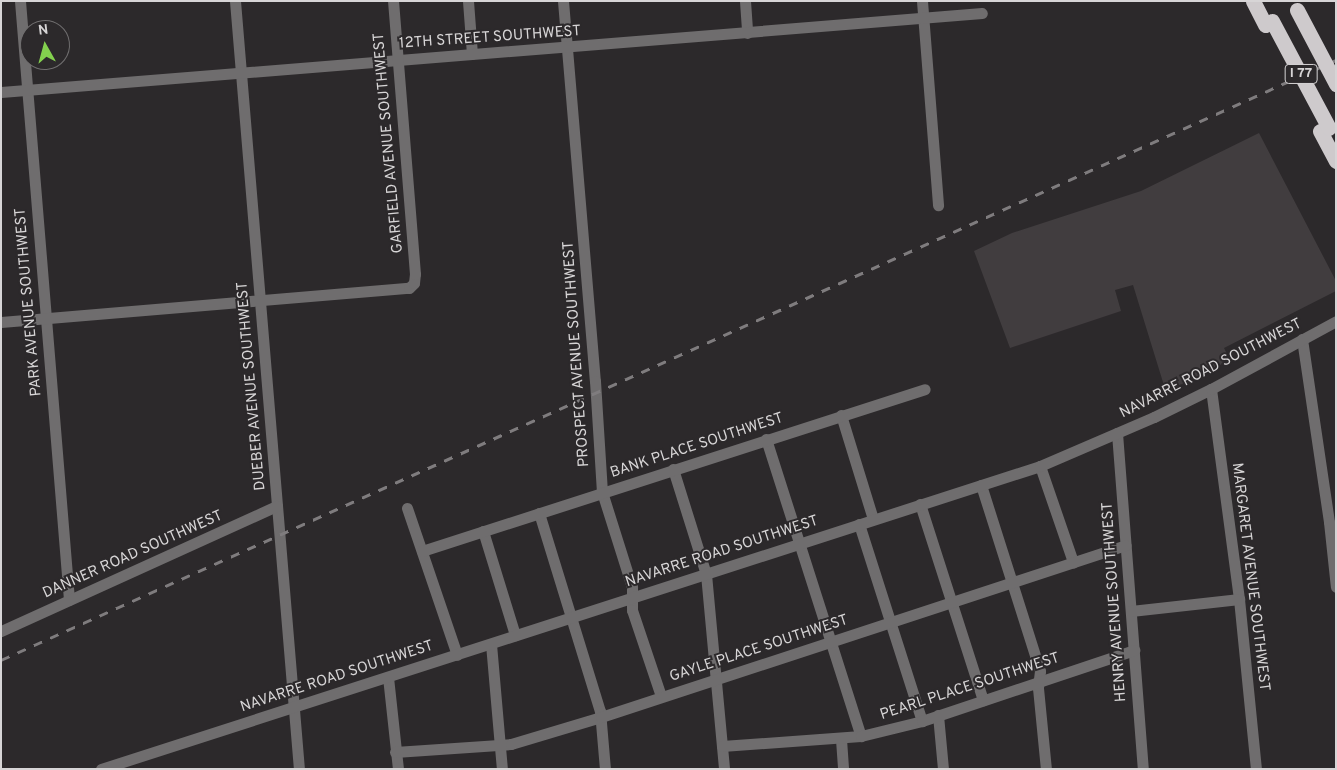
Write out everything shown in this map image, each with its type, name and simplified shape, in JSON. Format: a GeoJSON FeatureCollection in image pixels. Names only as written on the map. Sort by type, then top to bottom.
{"type":"FeatureCollection","features":[{"type":"Feature","properties":{"kind":"highway"},"geometry":{"type":"LineString","coordinates":[[1252,1],[1268,23]]}},
{"type":"Feature","properties":{"kind":"highway","name":"I 77"},"geometry":{"type":"LineString","coordinates":[[1262,1],[1268,23],[1328,133]]}},
{"type":"Feature","properties":{"kind":"highway","name":"I 77"},"geometry":{"type":"LineString","coordinates":[[1294,6],[1336,84]]}},
{"type":"Feature","properties":{"kind":"highway"},"geometry":{"type":"LineString","coordinates":[[1328,133],[1336,161]]}},
{"type":"Feature","properties":{"kind":"street","name":"PARK AVENUE SOUTHWEST"},"geometry":{"type":"LineString","coordinates":[[20,1],[69,600]]}},
{"type":"Feature","properties":{"kind":"street","name":"DUEBER AVENUE SOUTHWEST"},"geometry":{"type":"LineString","coordinates":[[235,1],[299,769]]}},
{"type":"Feature","properties":{"kind":"street","name":"GARFIELD AVENUE SOUTHWEST"},"geometry":{"type":"LineString","coordinates":[[260,301],[405,289],[414,283],[415,274],[393,1]]}},
{"type":"Feature","properties":{"kind":"street"},"geometry":{"type":"LineString","coordinates":[[468,1],[472,54]]}},
{"type":"Feature","properties":{"kind":"street","name":"PROSPECT AVENUE SOUTHWEST"},"geometry":{"type":"LineString","coordinates":[[563,1],[602,492],[632,586],[632,610],[661,696]]}},
{"type":"Feature","properties":{"kind":"street"},"geometry":{"type":"LineString","coordinates":[[745,1],[747,33]]}},
{"type":"Feature","properties":{"kind":"street"},"geometry":{"type":"LineString","coordinates":[[922,1],[938,205]]}},
{"type":"Feature","properties":{"kind":"street","name":"12TH STREET SOUTHWEST"},"geometry":{"type":"LineString","coordinates":[[1,92],[982,13]]}},
{"type":"Feature","properties":{"kind":"street"},"geometry":{"type":"LineString","coordinates":[[1,322],[260,301]]}},
{"type":"Feature","properties":{"kind":"street","name":"NAVARRE ROAD SOUTHWEST"},"geometry":{"type":"LineString","coordinates":[[100,769],[1040,466],[1117,433],[1211,389],[1336,321]]}},
{"type":"Feature","properties":{"kind":"street"},"geometry":{"type":"LineString","coordinates":[[1302,339],[1329,522],[1336,587]]}},
{"type":"Feature","properties":{"kind":"street","name":"BANK PLACE SOUTHWEST"},"geometry":{"type":"LineString","coordinates":[[422,551],[925,389]]}},
{"type":"Feature","properties":{"kind":"street","name":"MARGARET AVENUE SOUTHWEST"},"geometry":{"type":"LineString","coordinates":[[1211,389],[1239,599],[1256,769]]}},
{"type":"Feature","properties":{"kind":"street"},"geometry":{"type":"LineString","coordinates":[[840,415],[873,519]]}},
{"type":"Feature","properties":{"kind":"street","name":"HENRY AVENUE SOUTHWEST"},"geometry":{"type":"LineString","coordinates":[[1117,433],[1143,769]]}},
{"type":"Feature","properties":{"kind":"street"},"geometry":{"type":"LineString","coordinates":[[766,439],[861,736]]}},
{"type":"Feature","properties":{"kind":"street"},"geometry":{"type":"LineString","coordinates":[[1040,466],[1073,562]]}},
{"type":"Feature","properties":{"kind":"street"},"geometry":{"type":"LineString","coordinates":[[673,469],[706,574],[724,769]]}},
{"type":"Feature","properties":{"kind":"street"},"geometry":{"type":"LineString","coordinates":[[981,484],[1040,672],[1038,688],[1046,769]]}},
{"type":"Feature","properties":{"kind":"street"},"geometry":{"type":"LineString","coordinates":[[920,504],[983,700]]}},
{"type":"Feature","properties":{"kind":"street","name":"DANNER ROAD SOUTHWEST"},"geometry":{"type":"LineString","coordinates":[[1,631],[277,506]]}},
{"type":"Feature","properties":{"kind":"street"},"geometry":{"type":"LineString","coordinates":[[407,508],[456,655]]}},
{"type":"Feature","properties":{"kind":"street"},"geometry":{"type":"LineString","coordinates":[[539,513],[601,717],[605,769]]}},
{"type":"Feature","properties":{"kind":"street"},"geometry":{"type":"LineString","coordinates":[[859,524],[892,621],[922,721]]}},
{"type":"Feature","properties":{"kind":"street"},"geometry":{"type":"LineString","coordinates":[[483,532],[515,636]]}},
{"type":"Feature","properties":{"kind":"street","name":"GAYLE PLACE SOUTHWEST"},"geometry":{"type":"LineString","coordinates":[[395,752],[511,744],[601,717],[1013,581],[1126,546]]}},
{"type":"Feature","properties":{"kind":"street"},"geometry":{"type":"LineString","coordinates":[[1131,611],[1239,599]]}},
{"type":"Feature","properties":{"kind":"street"},"geometry":{"type":"LineString","coordinates":[[491,644],[502,769]]}},
{"type":"Feature","properties":{"kind":"street","name":"PEARL PLACE SOUTHWEST"},"geometry":{"type":"LineString","coordinates":[[722,746],[841,739],[861,736],[922,721],[1134,650]]}},
{"type":"Feature","properties":{"kind":"street"},"geometry":{"type":"LineString","coordinates":[[388,677],[398,769]]}},
{"type":"Feature","properties":{"kind":"street"},"geometry":{"type":"LineString","coordinates":[[938,715],[943,769]]}},
{"type":"Feature","properties":{"kind":"street"},"geometry":{"type":"LineString","coordinates":[[841,739],[843,769]]}},
{"type":"Feature","properties":{"kind":"building"},"geometry":{"type":"Polygon","coordinates":[[[1259,133],[1336,281],[1336,291],[1224,348],[1230,360],[1166,392],[1133,285],[1115,290],[1121,311],[1010,348],[974,251],[1012,233],[1141,191],[1259,133]]]}},
{"type":"Feature","properties":{"kind":"railway"},"geometry":{"type":"LineString","coordinates":[[1,660],[1336,60]]}}]}
